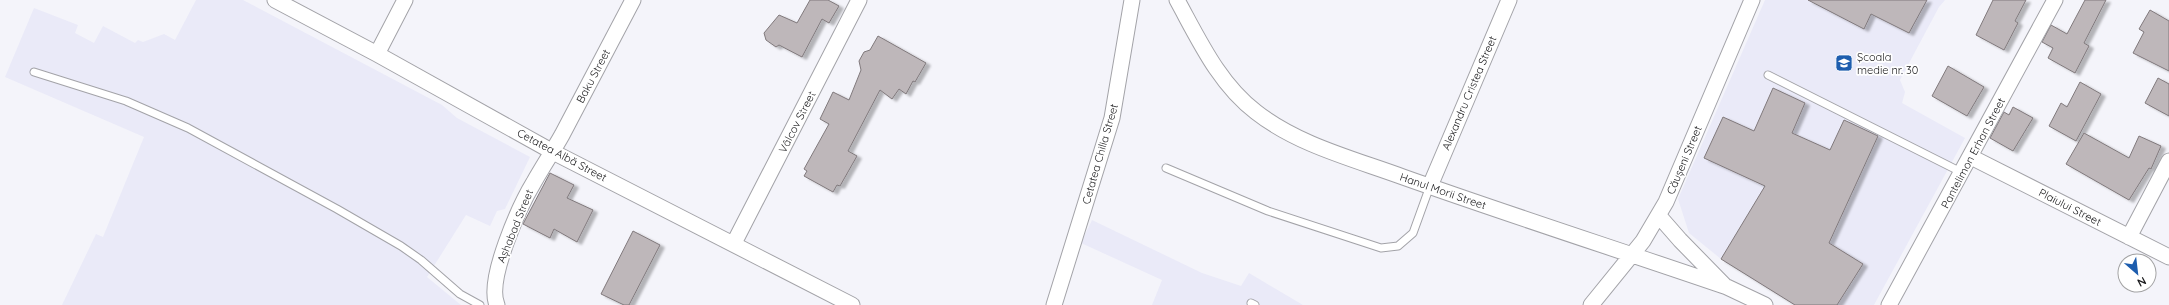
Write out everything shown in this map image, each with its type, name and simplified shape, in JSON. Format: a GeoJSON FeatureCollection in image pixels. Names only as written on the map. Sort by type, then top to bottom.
{"type":"FeatureCollection","features":[{"type":"Feature","properties":{"kind":"street","name":"Cetatea Albă Street"},"geometry":{"type":"LineString","coordinates":[[275,0],[377,54],[553,152],[734,243],[852,305]]}},
{"type":"Feature","properties":{"kind":"street"},"geometry":{"type":"LineString","coordinates":[[377,54],[406,0]]}},
{"type":"Feature","properties":{"kind":"street","name":"Baku Street"},"geometry":{"type":"LineString","coordinates":[[553,152],[633,0]]}},
{"type":"Feature","properties":{"kind":"street","name":"Vâlcov Street"},"geometry":{"type":"LineString","coordinates":[[734,243],[859,0]]}},
{"type":"Feature","properties":{"kind":"street","name":"Cetatea Chilia Street"},"geometry":{"type":"LineString","coordinates":[[1054,305],[1112,118],[1132,0]]}},
{"type":"Feature","properties":{"kind":"street","name":"Hanul Morii Street"},"geometry":{"type":"LineString","coordinates":[[1177,0],[1220,74],[1233,92],[1256,113],[1295,135],[1323,148],[1430,186],[1727,287],[1765,305]]}},
{"type":"Feature","properties":{"kind":"street","name":"Alexandru Cristea Street"},"geometry":{"type":"LineString","coordinates":[[1430,186],[1509,0]]}},
{"type":"Feature","properties":{"kind":"street","name":"Căușeni Street"},"geometry":{"type":"LineString","coordinates":[[1591,305],[1632,255],[1659,216],[1752,0]]}},
{"type":"Feature","properties":{"kind":"street","name":"Pantelimon Erhan Street"},"geometry":{"type":"LineString","coordinates":[[1890,305],[2056,0]]}},
{"type":"Feature","properties":{"kind":"street","name":"Așhabad Street"},"geometry":{"type":"LineString","coordinates":[[497,305],[494,293],[496,276],[507,242],[533,183],[553,152]]}},
{"type":"Feature","properties":{"kind":"street","name":"Plaiului Street"},"geometry":{"type":"LineString","coordinates":[[1971,157],[2169,257]]}},
{"type":"Feature","properties":{"kind":"street"},"geometry":{"type":"LineString","coordinates":[[2130,237],[2169,161]]}},
{"type":"Feature","properties":{"kind":"street"},"geometry":{"type":"LineString","coordinates":[[1659,216],[1680,240],[1727,287]]}},
{"type":"Feature","properties":{"kind":"lane"},"geometry":{"type":"LineString","coordinates":[[34,72],[126,101],[188,128],[337,209],[401,246],[421,260],[460,294],[480,305]]}},
{"type":"Feature","properties":{"kind":"lane"},"geometry":{"type":"LineString","coordinates":[[1768,75],[1963,173]]}},
{"type":"Feature","properties":{"kind":"lane"},"geometry":{"type":"LineString","coordinates":[[1166,168],[1268,211],[1381,248],[1398,246],[1413,233],[1430,186]]}},
{"type":"Feature","properties":{"kind":"shaded area"},"geometry":{"type":"Polygon","coordinates":[[[196,0],[243,0],[442,105],[457,118],[530,157],[505,209],[497,211],[490,226],[466,215],[427,277],[461,305],[62,305],[96,234],[103,237],[144,137],[5,77],[34,8],[78,25],[75,33],[94,43],[103,26],[135,43],[138,40],[143,42],[164,34],[175,40],[196,0]]]}},
{"type":"Feature","properties":{"kind":"shaded area"},"geometry":{"type":"Polygon","coordinates":[[[1765,0],[1945,0],[1939,7],[1900,80],[1905,92],[1902,103],[1965,138],[1874,305],[1795,305],[1721,259],[1689,233],[1678,199],[1765,0]]]}},
{"type":"Feature","properties":{"kind":"shaded area"},"geometry":{"type":"Polygon","coordinates":[[[1092,220],[1202,273],[1241,286],[1249,273],[1303,305],[1152,305],[1162,280],[1081,243],[1092,220]]]}},
{"type":"Feature","properties":{"kind":"building"},"geometry":{"type":"Polygon","coordinates":[[[810,0],[828,0],[839,6],[829,23],[822,19],[802,57],[779,45],[776,47],[766,40],[764,33],[779,15],[797,23],[810,0]]]}},
{"type":"Feature","properties":{"kind":"building"},"geometry":{"type":"Polygon","coordinates":[[[1808,0],[1927,0],[1909,33],[1871,14],[1864,29],[1808,0]]]}},
{"type":"Feature","properties":{"kind":"building"},"geometry":{"type":"Polygon","coordinates":[[[1993,0],[2026,0],[2015,21],[2018,23],[2004,50],[1976,35],[1993,0]]]}},
{"type":"Feature","properties":{"kind":"building"},"geometry":{"type":"Polygon","coordinates":[[[2085,0],[2106,0],[2084,43],[2089,46],[2075,73],[2048,58],[2053,48],[2042,42],[2051,25],[2067,34],[2085,0]]]}},
{"type":"Feature","properties":{"kind":"building"},"geometry":{"type":"Polygon","coordinates":[[[2150,10],[2169,21],[2169,71],[2133,53],[2144,32],[2139,29],[2150,10]]]}},
{"type":"Feature","properties":{"kind":"building"},"geometry":{"type":"Polygon","coordinates":[[[878,36],[926,63],[906,94],[899,89],[892,99],[880,90],[848,151],[857,156],[840,186],[837,185],[833,192],[804,176],[807,171],[804,169],[829,124],[820,119],[833,92],[849,100],[861,70],[859,61],[864,52],[870,50],[878,36]]]}},
{"type":"Feature","properties":{"kind":"building"},"geometry":{"type":"Polygon","coordinates":[[[1948,66],[1984,87],[1967,116],[1932,96],[1948,66]]]}},
{"type":"Feature","properties":{"kind":"building"},"geometry":{"type":"Polygon","coordinates":[[[2158,78],[2169,84],[2169,116],[2145,103],[2158,78]]]}},
{"type":"Feature","properties":{"kind":"building"},"geometry":{"type":"Polygon","coordinates":[[[2080,82],[2101,94],[2076,141],[2049,126],[2061,103],[2067,107],[2080,82]]]}},
{"type":"Feature","properties":{"kind":"building"},"geometry":{"type":"Polygon","coordinates":[[[1773,88],[1805,103],[1792,133],[1830,150],[1844,120],[1878,136],[1829,243],[1863,264],[1837,305],[1795,305],[1721,259],[1765,186],[1704,158],[1723,117],[1754,131],[1773,88]]]}},
{"type":"Feature","properties":{"kind":"building"},"geometry":{"type":"Polygon","coordinates":[[[2013,107],[2033,118],[2013,151],[1990,138],[2004,112],[2009,115],[2013,107]]]}},
{"type":"Feature","properties":{"kind":"building"},"geometry":{"type":"Polygon","coordinates":[[[2084,133],[2129,158],[2139,136],[2161,146],[2151,169],[2149,168],[2129,200],[2066,164],[2084,133]]]}},
{"type":"Feature","properties":{"kind":"building"},"geometry":{"type":"Polygon","coordinates":[[[550,173],[574,185],[567,198],[593,210],[577,242],[554,229],[550,238],[523,224],[550,173]]]}},
{"type":"Feature","properties":{"kind":"building"},"geometry":{"type":"Polygon","coordinates":[[[633,231],[660,245],[629,305],[624,305],[601,294],[633,231]]]}},
{"type":"Feature","properties":{"kind":"place","name":"Şcoala medie nr. 30"},"geometry":{"type":"Point","coordinates":[1844,63]}}]}
